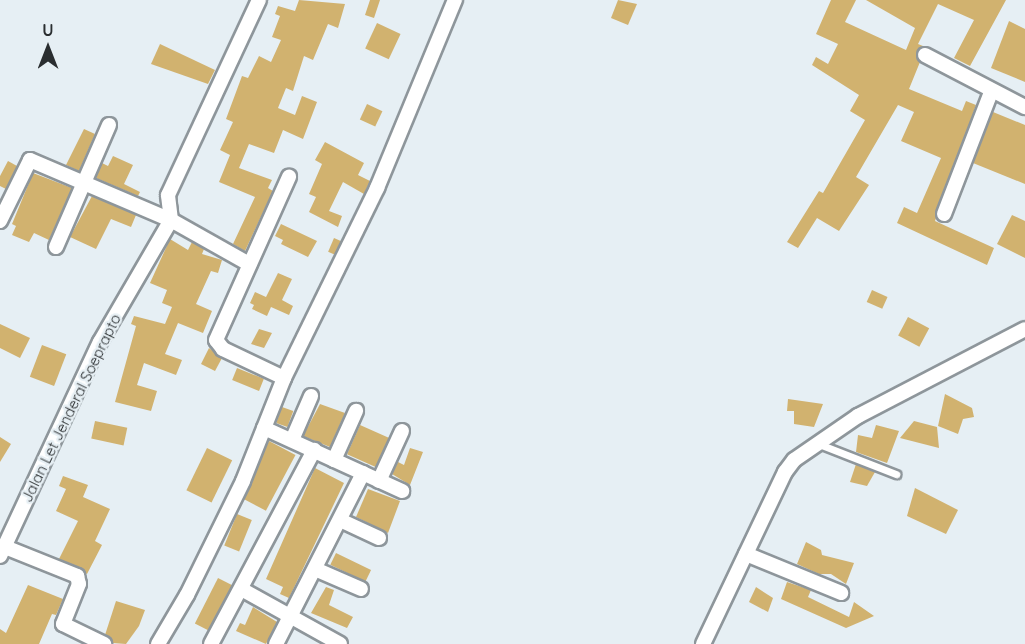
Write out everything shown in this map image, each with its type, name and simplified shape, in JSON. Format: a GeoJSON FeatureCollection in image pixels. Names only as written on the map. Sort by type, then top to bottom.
{"type":"FeatureCollection","features":[{"type":"Feature","properties":{"kind":"street"},"geometry":{"type":"LineString","coordinates":[[171,220],[168,195],[259,0]]}},
{"type":"Feature","properties":{"kind":"street"},"geometry":{"type":"LineString","coordinates":[[158,644],[187,595],[264,428],[284,378],[376,188],[455,0]]}},
{"type":"Feature","properties":{"kind":"street"},"geometry":{"type":"LineString","coordinates":[[925,55],[991,92],[1025,107]]}},
{"type":"Feature","properties":{"kind":"street"},"geometry":{"type":"LineString","coordinates":[[945,214],[991,92]]}},
{"type":"Feature","properties":{"kind":"street"},"geometry":{"type":"LineString","coordinates":[[56,247],[109,125]]}},
{"type":"Feature","properties":{"kind":"street"},"geometry":{"type":"LineString","coordinates":[[0,221],[30,160],[171,220],[249,264]]}},
{"type":"Feature","properties":{"kind":"street"},"geometry":{"type":"LineString","coordinates":[[284,378],[217,344],[218,332],[290,177]]}},
{"type":"Feature","properties":{"kind":"street","name":"Jalan Let Jenderal Soeprapto"},"geometry":{"type":"LineString","coordinates":[[2,551],[100,342],[171,220]]}},
{"type":"Feature","properties":{"kind":"street"},"geometry":{"type":"LineString","coordinates":[[703,644],[784,472],[816,443],[858,416],[1025,328]]}},
{"type":"Feature","properties":{"kind":"street"},"geometry":{"type":"LineString","coordinates":[[292,441],[311,396]]}},
{"type":"Feature","properties":{"kind":"street"},"geometry":{"type":"LineString","coordinates":[[334,460],[356,411]]}},
{"type":"Feature","properties":{"kind":"street"},"geometry":{"type":"LineString","coordinates":[[264,428],[402,491]]}},
{"type":"Feature","properties":{"kind":"street"},"geometry":{"type":"LineString","coordinates":[[379,481],[402,432]]}},
{"type":"Feature","properties":{"kind":"street"},"geometry":{"type":"LineString","coordinates":[[212,644],[243,590],[314,450]]}},
{"type":"Feature","properties":{"kind":"street"},"geometry":{"type":"LineString","coordinates":[[276,644],[363,473]]}},
{"type":"Feature","properties":{"kind":"street"},"geometry":{"type":"LineString","coordinates":[[340,520],[379,538]]}},
{"type":"Feature","properties":{"kind":"street"},"geometry":{"type":"LineString","coordinates":[[2,551],[77,576],[79,584],[63,624],[104,644]]}},
{"type":"Feature","properties":{"kind":"street"},"geometry":{"type":"LineString","coordinates":[[746,554],[842,593]]}},
{"type":"Feature","properties":{"kind":"street"},"geometry":{"type":"LineString","coordinates":[[315,569],[361,589]]}},
{"type":"Feature","properties":{"kind":"street"},"geometry":{"type":"LineString","coordinates":[[243,590],[340,644]]}},
{"type":"Feature","properties":{"kind":"lane"},"geometry":{"type":"LineString","coordinates":[[816,443],[896,474]]}},
{"type":"Feature","properties":{"kind":"building"},"geometry":{"type":"Polygon","coordinates":[[[299,0],[345,4],[338,28],[328,24],[313,60],[304,56],[293,91],[286,88],[278,108],[295,115],[302,96],[317,102],[303,139],[283,130],[274,153],[249,144],[239,168],[272,180],[268,188],[273,191],[245,251],[233,244],[255,197],[219,182],[230,155],[220,150],[233,122],[226,119],[242,76],[248,78],[259,56],[271,62],[281,40],[272,37],[280,16],[275,14],[278,6],[295,11],[299,0]]]}},
{"type":"Feature","properties":{"kind":"building"},"geometry":{"type":"Polygon","coordinates":[[[370,0],[380,0],[374,18],[365,15],[370,0]]]}},
{"type":"Feature","properties":{"kind":"building"},"geometry":{"type":"Polygon","coordinates":[[[618,0],[637,4],[628,25],[611,18],[618,0]]]}},
{"type":"Feature","properties":{"kind":"building"},"geometry":{"type":"Polygon","coordinates":[[[831,0],[856,0],[845,22],[906,50],[915,28],[866,0],[1006,0],[970,66],[954,58],[974,20],[938,4],[918,44],[923,46],[917,51],[920,62],[909,89],[962,111],[966,101],[976,105],[935,221],[994,248],[987,265],[897,223],[904,207],[917,213],[941,158],[901,141],[914,112],[898,105],[856,177],[869,185],[839,231],[817,218],[798,248],[787,242],[819,191],[823,193],[865,120],[850,111],[859,95],[812,65],[816,57],[828,64],[838,44],[816,34],[831,0]]]}},
{"type":"Feature","properties":{"kind":"building"},"geometry":{"type":"Polygon","coordinates":[[[1009,21],[1025,29],[1025,82],[991,68],[1009,21]]]}},
{"type":"Feature","properties":{"kind":"building"},"geometry":{"type":"Polygon","coordinates":[[[377,23],[401,34],[389,59],[365,48],[377,23]]]}},
{"type":"Feature","properties":{"kind":"building"},"geometry":{"type":"Polygon","coordinates":[[[160,44],[215,70],[208,84],[151,64],[160,44]]]}},
{"type":"Feature","properties":{"kind":"building"},"geometry":{"type":"Polygon","coordinates":[[[367,104],[382,111],[375,127],[360,119],[367,104]]]}},
{"type":"Feature","properties":{"kind":"building"},"geometry":{"type":"Polygon","coordinates":[[[993,112],[1025,125],[1025,184],[973,163],[993,112]]]}},
{"type":"Feature","properties":{"kind":"building"},"geometry":{"type":"Polygon","coordinates":[[[84,129],[95,134],[79,171],[66,165],[84,129]]]}},
{"type":"Feature","properties":{"kind":"building"},"geometry":{"type":"Polygon","coordinates":[[[325,142],[364,163],[358,175],[370,181],[364,194],[343,182],[329,211],[342,216],[338,227],[309,212],[316,197],[309,194],[322,164],[315,160],[325,142]]]}},
{"type":"Feature","properties":{"kind":"building"},"geometry":{"type":"Polygon","coordinates":[[[113,156],[133,165],[124,184],[140,192],[138,196],[96,178],[102,163],[108,166],[113,156]]]}},
{"type":"Feature","properties":{"kind":"building"},"geometry":{"type":"Polygon","coordinates":[[[8,161],[17,166],[6,189],[0,186],[0,176],[8,161]]]}},
{"type":"Feature","properties":{"kind":"building"},"geometry":{"type":"Polygon","coordinates":[[[33,173],[72,188],[49,240],[34,233],[29,242],[12,235],[16,226],[12,224],[33,173]]]}},
{"type":"Feature","properties":{"kind":"building"},"geometry":{"type":"Polygon","coordinates":[[[92,196],[136,215],[131,227],[111,219],[96,249],[70,237],[92,196]]]}},
{"type":"Feature","properties":{"kind":"building"},"geometry":{"type":"Polygon","coordinates":[[[1012,215],[1025,221],[1025,258],[997,244],[1012,215]]]}},
{"type":"Feature","properties":{"kind":"building"},"geometry":{"type":"Polygon","coordinates":[[[281,224],[317,241],[308,257],[281,244],[283,240],[275,236],[281,224]]]}},
{"type":"Feature","properties":{"kind":"building"},"geometry":{"type":"Polygon","coordinates":[[[334,238],[341,241],[336,255],[328,252],[334,238]]]}},
{"type":"Feature","properties":{"kind":"building"},"geometry":{"type":"Polygon","coordinates":[[[170,239],[188,250],[192,242],[204,249],[202,254],[222,260],[218,273],[211,271],[196,304],[212,311],[203,333],[178,323],[165,354],[182,360],[176,375],[144,363],[137,385],[157,391],[151,411],[115,402],[136,326],[131,324],[134,316],[165,324],[172,307],[162,303],[167,290],[150,283],[170,239]]]}},
{"type":"Feature","properties":{"kind":"building"},"geometry":{"type":"Polygon","coordinates":[[[278,273],[292,279],[282,300],[293,306],[289,315],[271,307],[267,316],[252,309],[254,305],[250,303],[255,292],[266,297],[278,273]]]}},
{"type":"Feature","properties":{"kind":"building"},"geometry":{"type":"Polygon","coordinates":[[[872,290],[888,297],[882,309],[867,302],[872,290]]]}},
{"type":"Feature","properties":{"kind":"building"},"geometry":{"type":"Polygon","coordinates":[[[908,317],[929,328],[919,347],[898,336],[908,317]]]}},
{"type":"Feature","properties":{"kind":"building"},"geometry":{"type":"Polygon","coordinates":[[[0,324],[30,338],[20,358],[0,348],[0,324]]]}},
{"type":"Feature","properties":{"kind":"building"},"geometry":{"type":"Polygon","coordinates":[[[259,329],[272,333],[264,348],[251,344],[259,329]]]}},
{"type":"Feature","properties":{"kind":"building"},"geometry":{"type":"Polygon","coordinates":[[[42,345],[66,354],[54,386],[30,377],[42,345]]]}},
{"type":"Feature","properties":{"kind":"building"},"geometry":{"type":"Polygon","coordinates":[[[209,348],[222,358],[215,371],[201,364],[209,348]]]}},
{"type":"Feature","properties":{"kind":"building"},"geometry":{"type":"Polygon","coordinates":[[[237,368],[264,379],[259,391],[232,380],[237,368]]]}},
{"type":"Feature","properties":{"kind":"building"},"geometry":{"type":"Polygon","coordinates":[[[945,394],[972,408],[974,417],[963,419],[958,434],[938,426],[945,394]]]}},
{"type":"Feature","properties":{"kind":"building"},"geometry":{"type":"Polygon","coordinates":[[[788,399],[823,404],[814,427],[794,424],[794,411],[787,411],[788,399]]]}},
{"type":"Feature","properties":{"kind":"building"},"geometry":{"type":"Polygon","coordinates":[[[320,404],[345,413],[330,447],[303,436],[320,404]]]}},
{"type":"Feature","properties":{"kind":"building"},"geometry":{"type":"Polygon","coordinates":[[[282,407],[293,411],[287,427],[276,423],[282,407]]]}},
{"type":"Feature","properties":{"kind":"building"},"geometry":{"type":"Polygon","coordinates":[[[95,421],[127,428],[124,445],[91,439],[95,421]]]}},
{"type":"Feature","properties":{"kind":"building"},"geometry":{"type":"Polygon","coordinates":[[[914,421],[937,427],[939,448],[900,438],[914,421]]]}},
{"type":"Feature","properties":{"kind":"building"},"geometry":{"type":"Polygon","coordinates":[[[360,425],[389,438],[376,467],[347,454],[360,425]]]}},
{"type":"Feature","properties":{"kind":"building"},"geometry":{"type":"Polygon","coordinates":[[[876,425],[899,431],[887,463],[856,452],[858,435],[872,438],[876,425]]]}},
{"type":"Feature","properties":{"kind":"building"},"geometry":{"type":"Polygon","coordinates":[[[0,437],[11,444],[0,462],[0,437]]]}},
{"type":"Feature","properties":{"kind":"building"},"geometry":{"type":"Polygon","coordinates":[[[269,441],[295,455],[266,511],[239,497],[269,441]]]}},
{"type":"Feature","properties":{"kind":"building"},"geometry":{"type":"Polygon","coordinates":[[[207,448],[232,460],[212,503],[186,490],[207,448]]]}},
{"type":"Feature","properties":{"kind":"building"},"geometry":{"type":"Polygon","coordinates":[[[410,448],[423,452],[410,485],[392,474],[398,462],[404,465],[410,448]]]}},
{"type":"Feature","properties":{"kind":"building"},"geometry":{"type":"Polygon","coordinates":[[[856,464],[875,472],[867,486],[850,482],[856,464]]]}},
{"type":"Feature","properties":{"kind":"building"},"geometry":{"type":"Polygon","coordinates":[[[315,468],[344,483],[289,598],[280,594],[283,587],[266,579],[315,468]]]}},
{"type":"Feature","properties":{"kind":"building"},"geometry":{"type":"Polygon","coordinates":[[[63,476],[88,485],[83,497],[110,509],[95,541],[102,545],[87,574],[59,559],[78,521],[56,511],[66,489],[59,486],[63,476]]]}},
{"type":"Feature","properties":{"kind":"building"},"geometry":{"type":"Polygon","coordinates":[[[915,488],[958,510],[946,534],[907,516],[915,488]]]}},
{"type":"Feature","properties":{"kind":"building"},"geometry":{"type":"Polygon","coordinates":[[[368,489],[400,501],[388,533],[356,517],[368,489]]]}},
{"type":"Feature","properties":{"kind":"building"},"geometry":{"type":"Polygon","coordinates":[[[237,514],[252,520],[239,552],[224,546],[237,514]]]}},
{"type":"Feature","properties":{"kind":"building"},"geometry":{"type":"Polygon","coordinates":[[[806,542],[821,550],[822,555],[854,563],[846,584],[831,574],[819,574],[797,564],[806,542]]]}},
{"type":"Feature","properties":{"kind":"building"},"geometry":{"type":"Polygon","coordinates":[[[336,553],[371,570],[365,582],[330,565],[336,553]]]}},
{"type":"Feature","properties":{"kind":"building"},"geometry":{"type":"Polygon","coordinates":[[[218,578],[232,585],[209,631],[195,623],[218,578]]]}},
{"type":"Feature","properties":{"kind":"building"},"geometry":{"type":"Polygon","coordinates":[[[787,582],[811,590],[808,597],[849,617],[854,602],[874,616],[846,628],[781,599],[787,582]]]}},
{"type":"Feature","properties":{"kind":"building"},"geometry":{"type":"Polygon","coordinates":[[[28,585],[63,599],[56,615],[52,614],[39,644],[0,644],[0,629],[6,633],[28,585]]]}},
{"type":"Feature","properties":{"kind":"building"},"geometry":{"type":"Polygon","coordinates":[[[326,587],[334,590],[329,605],[353,617],[347,628],[311,613],[326,587]]]}},
{"type":"Feature","properties":{"kind":"building"},"geometry":{"type":"Polygon","coordinates":[[[756,587],[773,598],[768,612],[749,602],[756,587]]]}},
{"type":"Feature","properties":{"kind":"building"},"geometry":{"type":"Polygon","coordinates":[[[116,601],[145,610],[139,626],[126,644],[113,643],[105,635],[116,601]]]}},
{"type":"Feature","properties":{"kind":"building"},"geometry":{"type":"Polygon","coordinates":[[[253,607],[277,622],[266,644],[236,631],[240,623],[245,625],[253,607]]]}}]}
